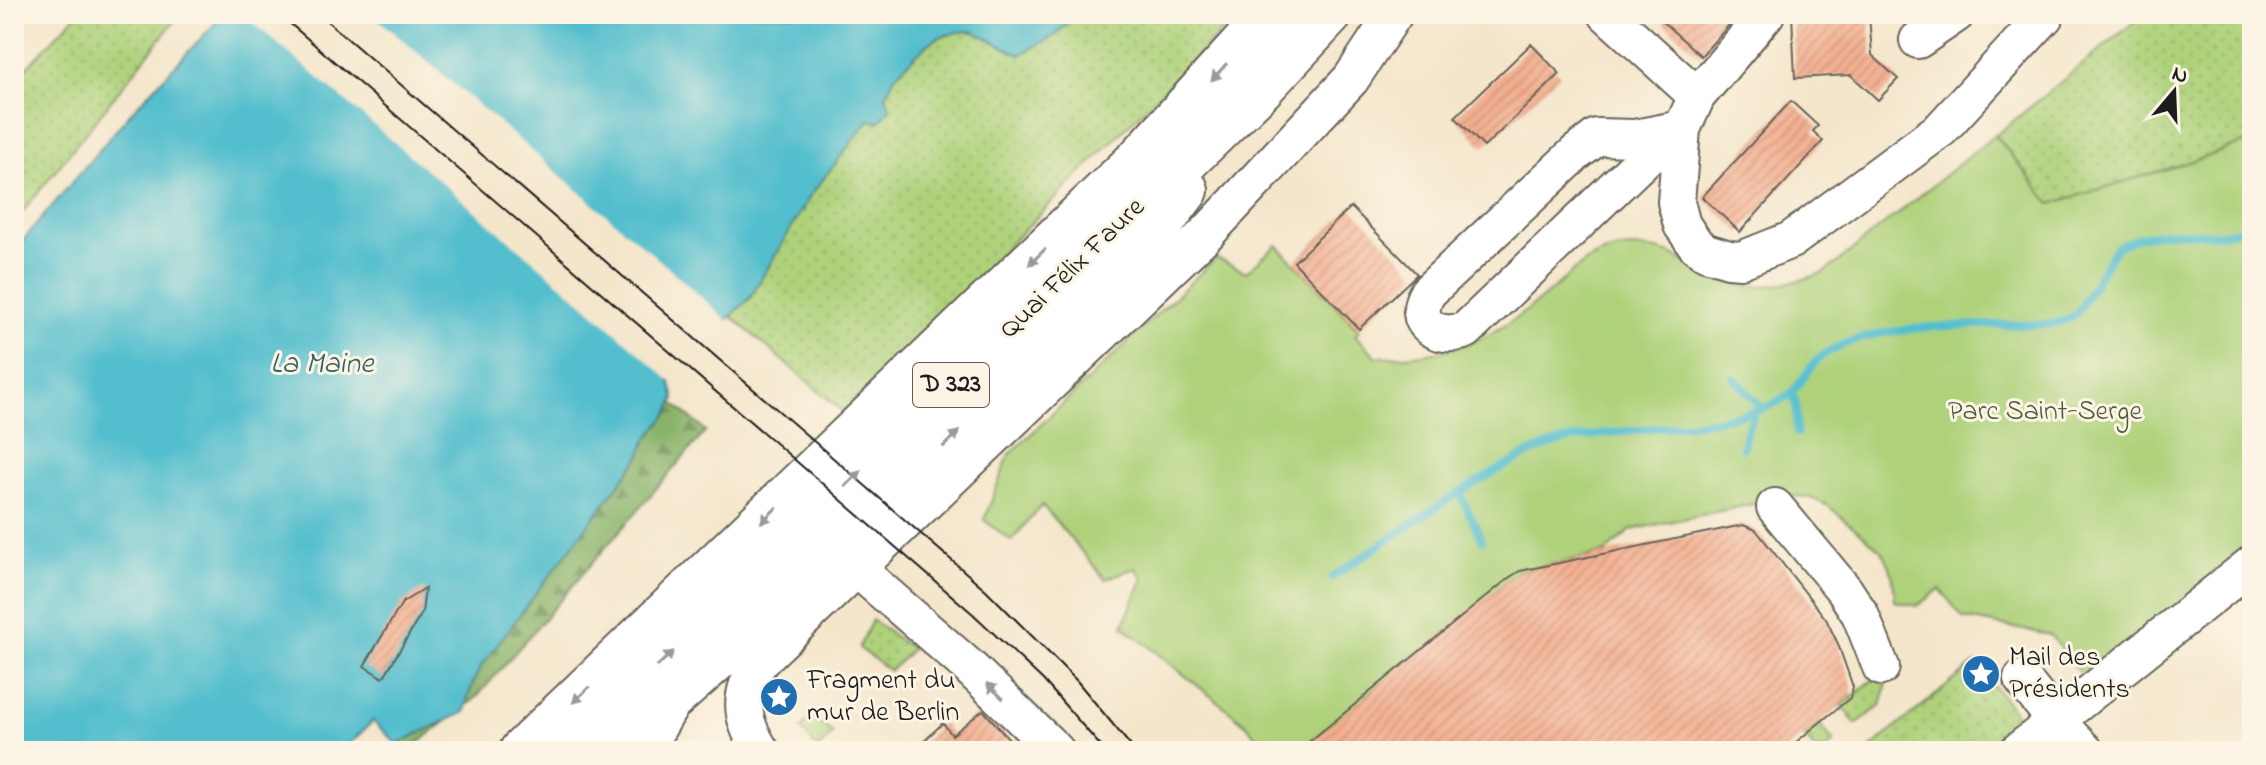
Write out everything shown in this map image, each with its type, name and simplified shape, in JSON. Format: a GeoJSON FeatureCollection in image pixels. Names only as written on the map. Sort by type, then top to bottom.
{"type":"FeatureCollection","features":[{"type":"Feature","properties":{"kind":"highway","name":"Quai Félix Faure"},"geometry":{"type":"LineString","coordinates":[[522,751],[1139,159],[1271,14]]}},
{"type":"Feature","properties":{"kind":"highway","name":"Quai Félix Faure"},"geometry":{"type":"LineString","coordinates":[[597,742],[1262,87],[1330,14]]}},
{"type":"Feature","properties":{"kind":"highway"},"geometry":{"type":"LineString","coordinates":[[597,742],[654,726],[668,702],[811,576],[898,493],[1144,246],[1262,87]]}},
{"type":"Feature","properties":{"kind":"street"},"geometry":{"type":"LineString","coordinates":[[759,750],[745,720],[744,700],[748,678],[761,660],[1208,232],[1351,79],[1394,14]]}},
{"type":"Feature","properties":{"kind":"street"},"geometry":{"type":"LineString","coordinates":[[1607,14],[1697,96]]}},
{"type":"Feature","properties":{"kind":"street"},"geometry":{"type":"LineString","coordinates":[[1766,14],[1697,96],[1682,134],[1676,202],[1682,225],[1696,245],[1717,257],[1741,260],[1791,240],[1941,129],[2045,15]]}},
{"type":"Feature","properties":{"kind":"street"},"geometry":{"type":"LineString","coordinates":[[1917,37],[1956,14]]}},
{"type":"Feature","properties":{"kind":"street"},"geometry":{"type":"LineString","coordinates":[[1682,134],[1658,146],[1466,330],[1438,333],[1426,323],[1421,308],[1428,292],[1576,153],[1597,137],[1682,134]]}},
{"type":"Feature","properties":{"kind":"street"},"geometry":{"type":"LineString","coordinates":[[1144,246],[1208,232]]}},
{"type":"Feature","properties":{"kind":"street"},"geometry":{"type":"LineString","coordinates":[[1775,507],[1826,594],[1876,613],[1881,667]]}},
{"type":"Feature","properties":{"kind":"street"},"geometry":{"type":"LineString","coordinates":[[2018,751],[2252,564]]}},
{"type":"Feature","properties":{"kind":"street"},"geometry":{"type":"LineString","coordinates":[[857,569],[968,666],[1056,751]]}},
{"type":"Feature","properties":{"kind":"street"},"geometry":{"type":"LineString","coordinates":[[2022,679],[2085,751]]}},
{"type":"Feature","properties":{"kind":"green space"},"geometry":{"type":"Polygon","coordinates":[[[77,14],[180,14],[14,223],[14,81],[77,14]]]}},
{"type":"Feature","properties":{"kind":"green space"},"geometry":{"type":"Polygon","coordinates":[[[1077,14],[1239,14],[843,412],[731,316],[750,298],[810,196],[836,160],[869,120],[890,109],[886,98],[891,81],[923,48],[946,34],[970,31],[1013,51],[1056,35],[1077,14]]]}},
{"type":"Feature","properties":{"kind":"green space"},"geometry":{"type":"Polygon","coordinates":[[[2144,14],[2252,14],[2252,140],[2051,204],[1996,135],[2144,14]]]}},
{"type":"Feature","properties":{"kind":"green space","name":"Parc Saint-Serge"},"geometry":{"type":"Polygon","coordinates":[[[1995,135],[2051,204],[2252,140],[2252,553],[2090,685],[2050,635],[1963,618],[1940,589],[1917,606],[1895,601],[1892,574],[1881,550],[1827,505],[1808,497],[1790,496],[1631,530],[1605,553],[1520,571],[1298,751],[1266,751],[1247,725],[1123,626],[1143,578],[1135,568],[1105,579],[1042,505],[1011,541],[984,520],[1009,455],[1216,258],[1246,272],[1277,245],[1359,330],[1355,335],[1377,357],[1424,354],[1482,338],[1519,316],[1587,261],[1615,250],[1642,248],[1660,251],[1712,277],[1749,286],[1797,281],[1820,274],[1995,135]]]}},
{"type":"Feature","properties":{"kind":"green space"},"geometry":{"type":"Polygon","coordinates":[[[622,359],[706,431],[476,698],[405,751],[381,728],[484,635],[622,359]]]}},
{"type":"Feature","properties":{"kind":"green space"},"geometry":{"type":"Polygon","coordinates":[[[872,620],[912,649],[890,671],[859,648],[872,620]]]}},
{"type":"Feature","properties":{"kind":"green space"},"geometry":{"type":"Polygon","coordinates":[[[1975,663],[2030,731],[2005,751],[1867,751],[1975,663]]]}},
{"type":"Feature","properties":{"kind":"green space"},"geometry":{"type":"Polygon","coordinates":[[[1892,664],[1881,706],[1856,724],[1841,706],[1892,664]]]}},
{"type":"Feature","properties":{"kind":"green space"},"geometry":{"type":"Polygon","coordinates":[[[812,716],[833,733],[818,749],[801,729],[812,716]]]}},
{"type":"Feature","properties":{"kind":"green space"},"geometry":{"type":"Polygon","coordinates":[[[1819,723],[1834,742],[1824,751],[1816,751],[1804,736],[1819,723]]]}},
{"type":"Feature","properties":{"kind":"water","name":"La Maine"},"geometry":{"type":"Polygon","coordinates":[[[224,14],[1077,14],[1056,35],[1020,55],[973,31],[939,37],[895,76],[886,95],[890,109],[879,122],[869,120],[810,196],[750,298],[669,377],[675,399],[668,414],[647,440],[639,458],[484,662],[467,698],[465,712],[397,744],[373,721],[342,751],[14,751],[14,251],[133,110],[224,14]]]}},
{"type":"Feature","properties":{"kind":"pier"},"geometry":{"type":"Polygon","coordinates":[[[243,14],[372,14],[730,323],[674,377],[675,385],[243,14]]]}},
{"type":"Feature","properties":{"kind":"building"},"geometry":{"type":"Polygon","coordinates":[[[1654,14],[1739,14],[1701,56],[1654,14]]]}},
{"type":"Feature","properties":{"kind":"building"},"geometry":{"type":"Polygon","coordinates":[[[1792,14],[1869,14],[1872,55],[1898,79],[1878,100],[1851,75],[1795,78],[1792,14]]]}},
{"type":"Feature","properties":{"kind":"building"},"geometry":{"type":"Polygon","coordinates":[[[1531,44],[1560,74],[1484,147],[1455,117],[1531,44]]]}},
{"type":"Feature","properties":{"kind":"building"},"geometry":{"type":"Polygon","coordinates":[[[1791,101],[1818,126],[1813,131],[1823,141],[1740,232],[1702,197],[1791,101]]]}},
{"type":"Feature","properties":{"kind":"building"},"geometry":{"type":"Polygon","coordinates":[[[1351,207],[1417,274],[1359,329],[1294,262],[1351,207]]]}},
{"type":"Feature","properties":{"kind":"building"},"geometry":{"type":"Polygon","coordinates":[[[1743,525],[1756,530],[1826,619],[1853,687],[1850,698],[1785,751],[1298,751],[1520,571],[1743,525]]]}},
{"type":"Feature","properties":{"kind":"building"},"geometry":{"type":"Polygon","coordinates":[[[425,588],[422,613],[383,678],[364,666],[402,603],[425,588]]]}},
{"type":"Feature","properties":{"kind":"building"},"geometry":{"type":"Polygon","coordinates":[[[983,710],[1020,751],[913,751],[943,723],[952,735],[983,710]]]}},
{"type":"Feature","properties":{"kind":"waterway"},"geometry":{"type":"LineString","coordinates":[[1332,577],[1465,490],[1545,447],[1567,440],[1711,421],[1762,409],[1790,394],[1826,353],[1849,342],[1876,335],[1967,325],[2052,324],[2069,319],[2077,313],[2116,247],[2139,237],[2170,232],[2216,234],[2252,228]]}},
{"type":"Feature","properties":{"kind":"waterway"},"geometry":{"type":"LineString","coordinates":[[1734,378],[1763,409]]}},
{"type":"Feature","properties":{"kind":"waterway"},"geometry":{"type":"LineString","coordinates":[[1791,393],[1796,407],[1797,433]]}},
{"type":"Feature","properties":{"kind":"waterway"},"geometry":{"type":"LineString","coordinates":[[1743,448],[1746,432],[1756,411]]}},
{"type":"Feature","properties":{"kind":"waterway"},"geometry":{"type":"LineString","coordinates":[[1459,492],[1482,540]]}},
{"type":"Feature","properties":{"kind":"tram line"},"geometry":{"type":"LineString","coordinates":[[279,14],[973,614],[1043,680],[1105,751]]}},
{"type":"Feature","properties":{"kind":"tram line"},"geometry":{"type":"LineString","coordinates":[[319,14],[986,590],[1077,681],[1135,751]]}},
{"type":"Feature","properties":{"kind":"place","name":"Mail des Présidents"},"geometry":{"type":"Point","coordinates":[1981,674]}},
{"type":"Feature","properties":{"kind":"place","name":"Fragment du mur de Berlin"},"geometry":{"type":"Point","coordinates":[779,697]}}]}
